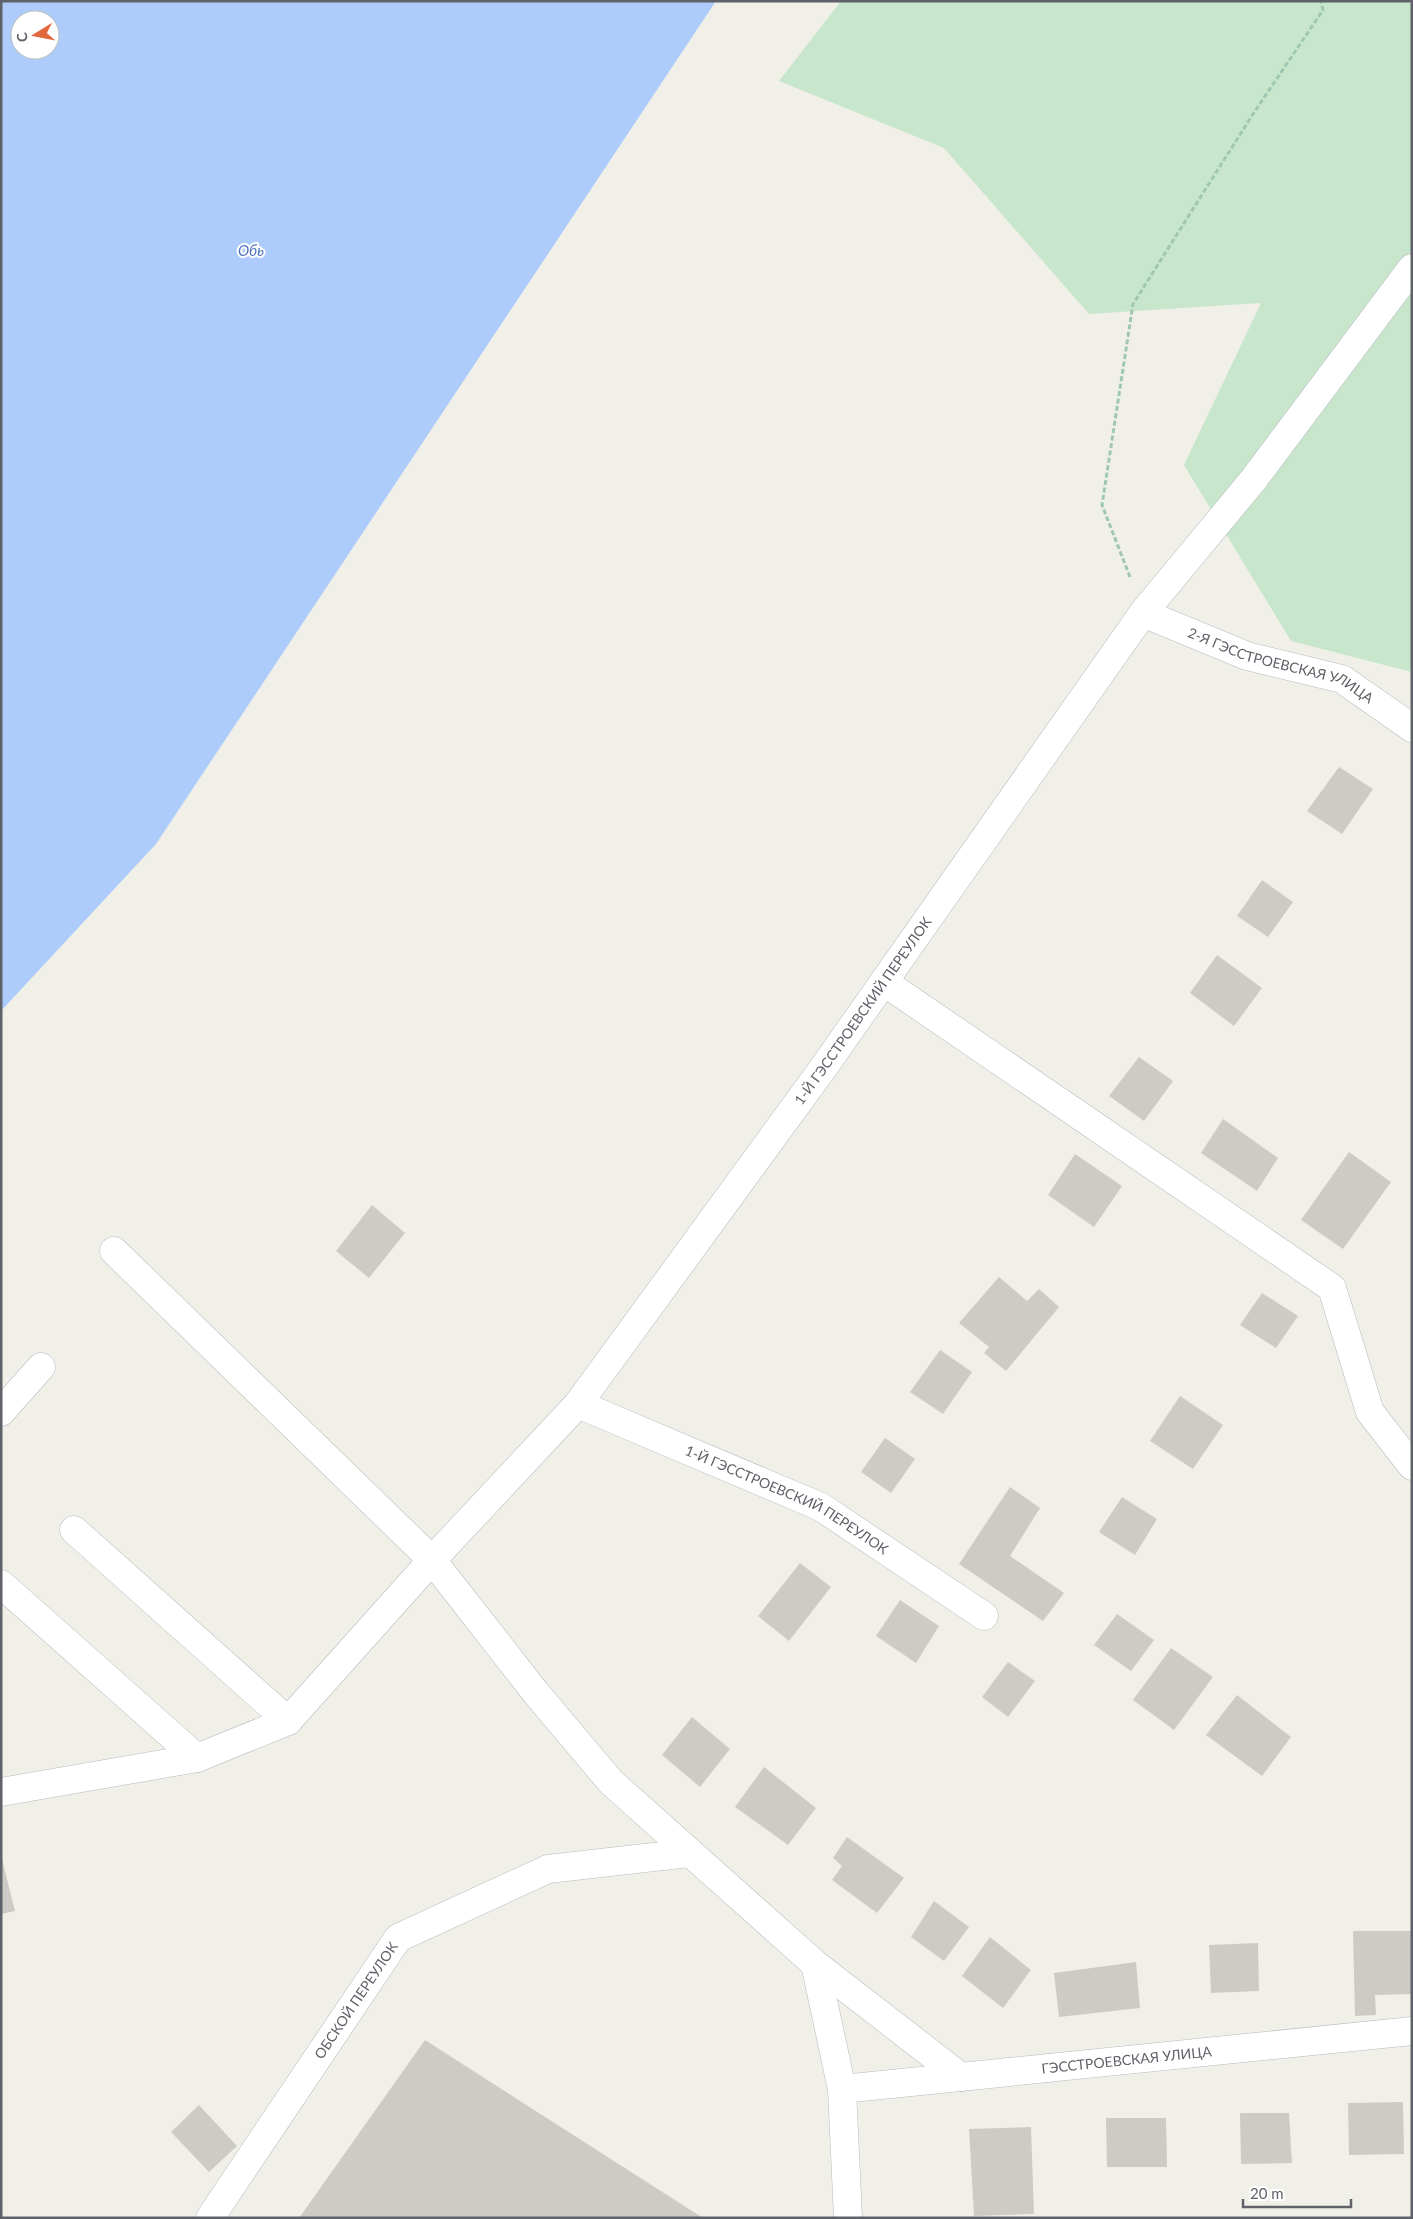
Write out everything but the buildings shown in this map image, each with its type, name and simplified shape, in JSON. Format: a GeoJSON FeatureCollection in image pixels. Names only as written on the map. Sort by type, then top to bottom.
{"type":"FeatureCollection","features":[{"type":"Feature","properties":{"kind":"street","name":"1-Й ГЭССТРОЕВСКИЙ ПЕРЕУЛОК"},"geometry":{"type":"LineString","coordinates":[[288,1721],[432,1560],[578,1404],[884,982],[1143,614],[1254,479],[1412,268]]}},
{"type":"Feature","properties":{"kind":"street","name":"2-Я ГЭССТРОЕВСКАЯ УЛИЦА"},"geometry":{"type":"LineString","coordinates":[[1143,614],[1247,656],[1342,679],[1412,728]]}},
{"type":"Feature","properties":{"kind":"street"},"geometry":{"type":"LineString","coordinates":[[884,982],[1332,1288],[1370,1412],[1412,1466]]}},
{"type":"Feature","properties":{"kind":"street"},"geometry":{"type":"LineString","coordinates":[[114,1251],[432,1560],[536,1693],[611,1782],[815,1964],[961,2077]]}},
{"type":"Feature","properties":{"kind":"street"},"geometry":{"type":"LineString","coordinates":[[1,1412],[41,1367]]}},
{"type":"Feature","properties":{"kind":"street","name":"1-Й ГЭССТРОЕВСКИЙ ПЕРЕУЛОК"},"geometry":{"type":"LineString","coordinates":[[578,1404],[821,1507],[984,1616]]}},
{"type":"Feature","properties":{"kind":"street"},"geometry":{"type":"LineString","coordinates":[[1,1792],[197,1758],[288,1721],[74,1530]]}},
{"type":"Feature","properties":{"kind":"street"},"geometry":{"type":"LineString","coordinates":[[1,1584],[197,1758]]}},
{"type":"Feature","properties":{"kind":"street","name":"ОБСКОЙ ПЕРЕУЛОК"},"geometry":{"type":"LineString","coordinates":[[210,2218],[398,1938],[548,1869],[689,1853]]}},
{"type":"Feature","properties":{"kind":"street"},"geometry":{"type":"LineString","coordinates":[[815,1964],[842,2089],[848,2218]]}},
{"type":"Feature","properties":{"kind":"street","name":"ГЭССТРОЕВСКАЯ УЛИЦА"},"geometry":{"type":"LineString","coordinates":[[842,2089],[1412,2031]]}},
{"type":"Feature","properties":{"kind":"path"},"geometry":{"type":"LineString","coordinates":[[1143,614],[1102,505],[1133,304],[1253,114],[1323,10],[1321,1]]}},
{"type":"Feature","properties":{"kind":"green space"},"geometry":{"type":"Polygon","coordinates":[[[841,1],[1412,1],[1412,672],[1291,641],[1184,465],[1261,303],[1089,314],[944,148],[779,81],[841,1]]]}},
{"type":"Feature","properties":{"kind":"water","name":"Обь"},"geometry":{"type":"Polygon","coordinates":[[[1,1],[716,1],[156,844],[1,1011],[1,1]]]}}]}
